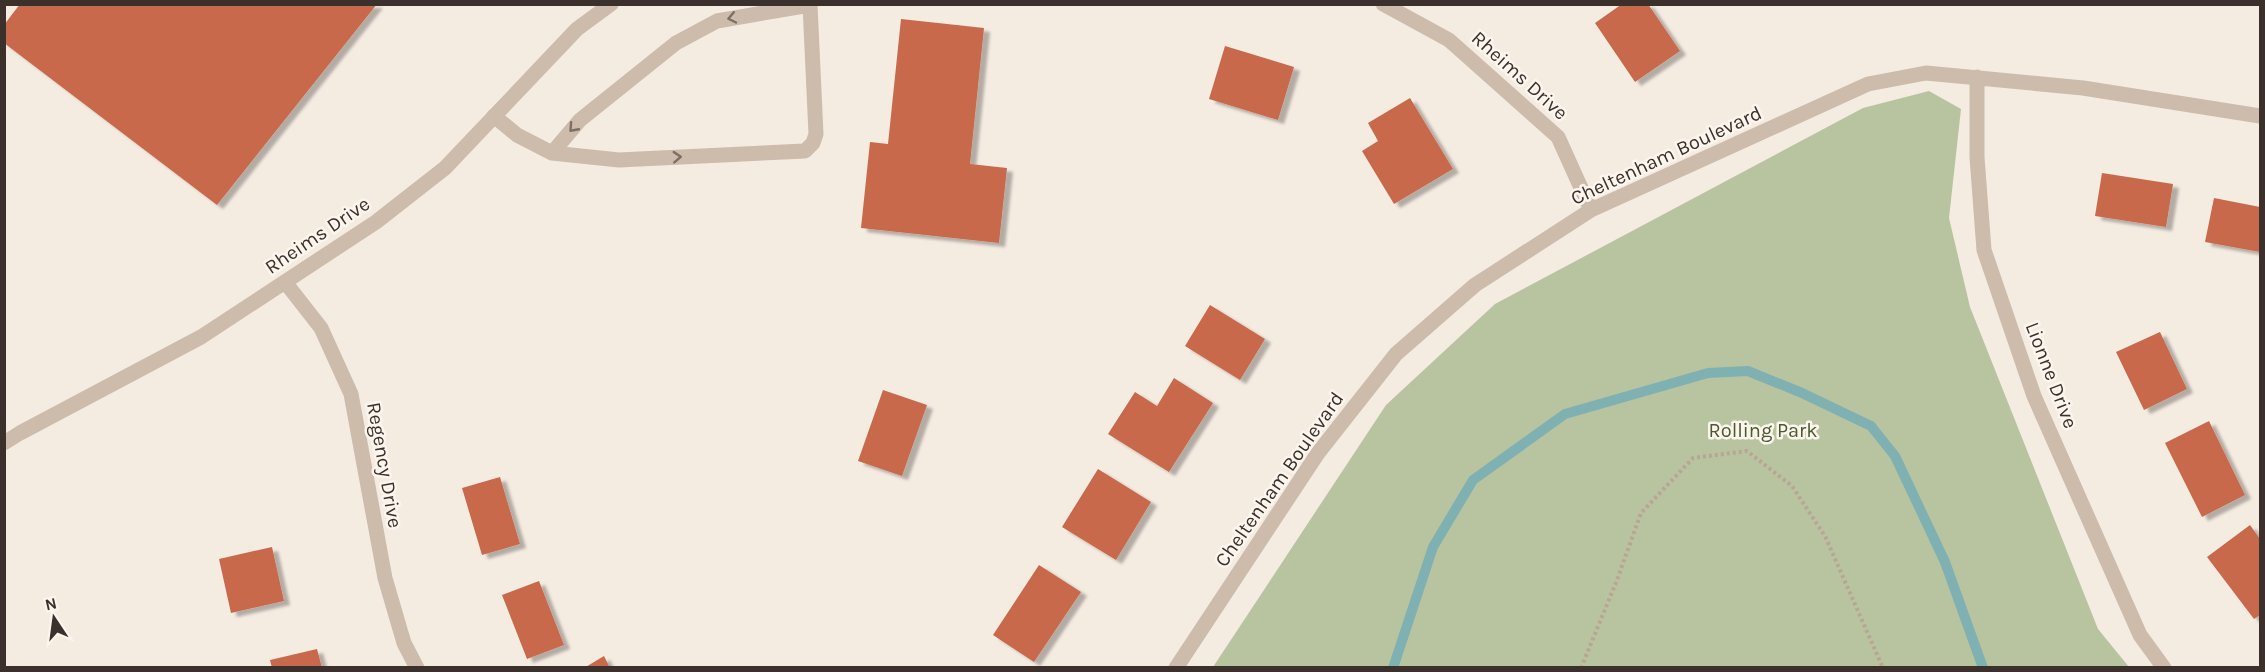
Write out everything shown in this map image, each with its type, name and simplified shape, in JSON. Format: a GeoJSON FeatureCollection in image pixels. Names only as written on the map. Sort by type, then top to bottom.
{"type":"FeatureCollection","features":[{"type":"Feature","properties":{"kind":"street","name":"Rheims Drive"},"geometry":{"type":"LineString","coordinates":[[4,443],[201,337],[375,222],[445,168],[577,29],[611,4]]}},
{"type":"Feature","properties":{"kind":"street","name":"Rheims Drive"},"geometry":{"type":"LineString","coordinates":[[1383,4],[1449,40],[1558,137],[1591,210]]}},
{"type":"Feature","properties":{"kind":"street"},"geometry":{"type":"LineString","coordinates":[[494,116],[516,135],[552,153],[619,160],[805,151],[813,143],[816,134],[810,5],[717,21],[676,43],[580,120],[552,153]]}},
{"type":"Feature","properties":{"kind":"street","name":"Cheltenham Boulevard"},"geometry":{"type":"LineString","coordinates":[[1176,668],[1318,453],[1396,354],[1474,285],[1591,210],[1868,84],[1926,73],[2083,88],[2260,116]]}},
{"type":"Feature","properties":{"kind":"street","name":"Lionne Drive"},"geometry":{"type":"LineString","coordinates":[[1977,77],[1977,157],[1984,250],[2034,396],[2140,635],[2164,668]]}},
{"type":"Feature","properties":{"kind":"street","name":"Regency Drive"},"geometry":{"type":"LineString","coordinates":[[285,282],[321,328],[351,394],[385,578],[404,643],[417,668]]}},
{"type":"Feature","properties":{"kind":"path"},"geometry":{"type":"LineString","coordinates":[[1581,668],[1617,580],[1641,513],[1693,458],[1747,451],[1792,486],[1825,536],[1883,668]]}},
{"type":"Feature","properties":{"kind":"green space","name":"Rolling Park"},"geometry":{"type":"Polygon","coordinates":[[[1929,91],[1961,109],[1949,218],[1970,307],[2098,629],[2129,667],[1213,667],[1386,405],[1495,304],[1863,108],[1929,91]]]}},
{"type":"Feature","properties":{"kind":"building"},"geometry":{"type":"Polygon","coordinates":[[[20,4],[377,4],[217,205],[4,43],[4,25],[20,4]]]}},
{"type":"Feature","properties":{"kind":"building"},"geometry":{"type":"Polygon","coordinates":[[[1622,4],[1648,4],[1680,51],[1635,82],[1595,23],[1622,4]]]}},
{"type":"Feature","properties":{"kind":"building"},"geometry":{"type":"Polygon","coordinates":[[[901,19],[984,28],[970,164],[1007,168],[999,243],[861,228],[870,142],[888,144],[901,19]]]}},
{"type":"Feature","properties":{"kind":"building"},"geometry":{"type":"Polygon","coordinates":[[[1225,46],[1294,67],[1278,120],[1209,99],[1225,46]]]}},
{"type":"Feature","properties":{"kind":"building"},"geometry":{"type":"Polygon","coordinates":[[[1410,98],[1453,169],[1394,204],[1362,151],[1378,141],[1368,123],[1410,98]]]}},
{"type":"Feature","properties":{"kind":"building"},"geometry":{"type":"Polygon","coordinates":[[[2102,173],[2173,184],[2166,227],[2095,216],[2102,173]]]}},
{"type":"Feature","properties":{"kind":"building"},"geometry":{"type":"Polygon","coordinates":[[[2214,198],[2260,207],[2260,252],[2205,242],[2214,198]]]}},
{"type":"Feature","properties":{"kind":"building"},"geometry":{"type":"Polygon","coordinates":[[[1210,305],[1265,339],[1240,380],[1185,346],[1210,305]]]}},
{"type":"Feature","properties":{"kind":"building"},"geometry":{"type":"Polygon","coordinates":[[[2160,332],[2187,389],[2144,410],[2116,352],[2160,332]]]}},
{"type":"Feature","properties":{"kind":"building"},"geometry":{"type":"Polygon","coordinates":[[[1174,378],[1213,403],[1169,472],[1108,434],[1135,392],[1157,406],[1174,378]]]}},
{"type":"Feature","properties":{"kind":"building"},"geometry":{"type":"Polygon","coordinates":[[[883,390],[927,405],[902,476],[858,461],[883,390]]]}},
{"type":"Feature","properties":{"kind":"building"},"geometry":{"type":"Polygon","coordinates":[[[2209,421],[2245,495],[2202,517],[2165,443],[2209,421]]]}},
{"type":"Feature","properties":{"kind":"building"},"geometry":{"type":"Polygon","coordinates":[[[1098,469],[1151,502],[1116,560],[1062,527],[1098,469]]]}},
{"type":"Feature","properties":{"kind":"building"},"geometry":{"type":"Polygon","coordinates":[[[500,477],[520,544],[482,555],[462,488],[500,477]]]}},
{"type":"Feature","properties":{"kind":"building"},"geometry":{"type":"Polygon","coordinates":[[[2250,525],[2260,539],[2260,615],[2254,619],[2207,557],[2250,525]]]}},
{"type":"Feature","properties":{"kind":"building"},"geometry":{"type":"Polygon","coordinates":[[[272,547],[284,601],[231,613],[219,559],[272,547]]]}},
{"type":"Feature","properties":{"kind":"building"},"geometry":{"type":"Polygon","coordinates":[[[1039,565],[1081,592],[1034,662],[993,635],[1039,565]]]}},
{"type":"Feature","properties":{"kind":"building"},"geometry":{"type":"Polygon","coordinates":[[[539,581],[564,645],[527,659],[502,595],[539,581]]]}},
{"type":"Feature","properties":{"kind":"building"},"geometry":{"type":"Polygon","coordinates":[[[317,649],[322,668],[272,668],[270,660],[317,649]]]}},
{"type":"Feature","properties":{"kind":"building"},"geometry":{"type":"Polygon","coordinates":[[[604,656],[610,668],[584,668],[604,656]]]}},
{"type":"Feature","properties":{"kind":"waterway"},"geometry":{"type":"LineString","coordinates":[[1393,668],[1433,547],[1473,480],[1565,414],[1708,373],[1748,371],[1802,393],[1871,426],[1895,456],[1945,562],[1983,668]]}}]}
